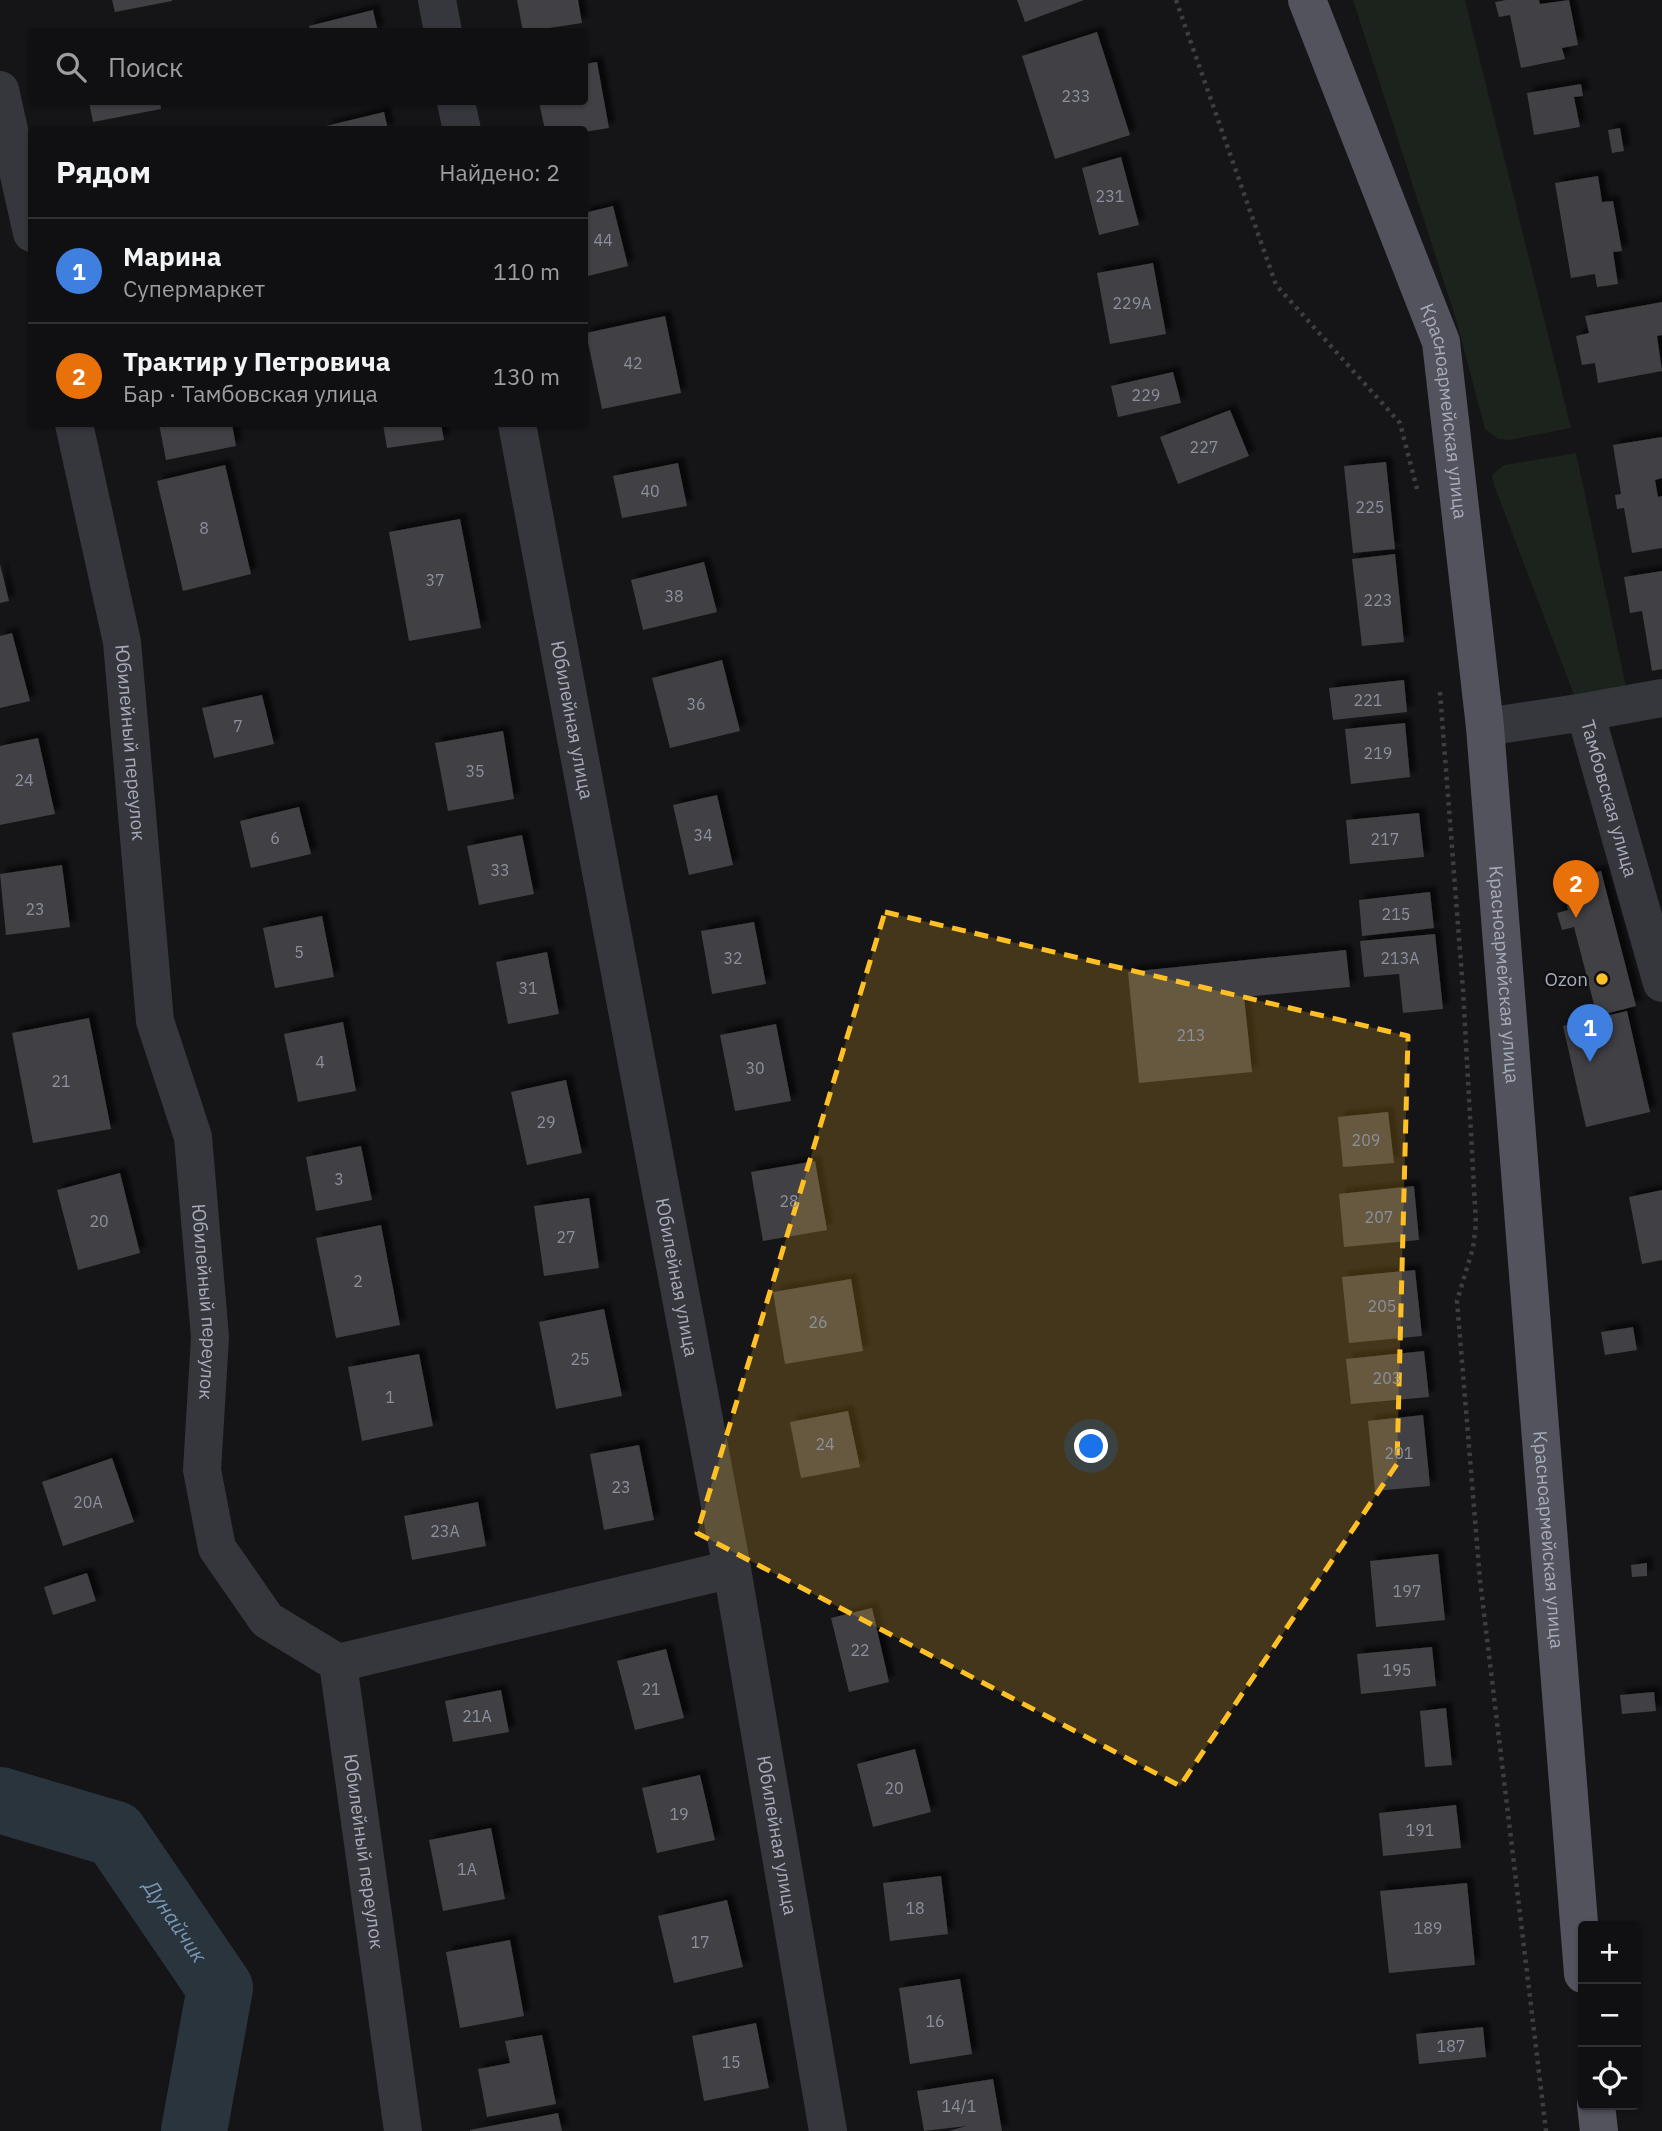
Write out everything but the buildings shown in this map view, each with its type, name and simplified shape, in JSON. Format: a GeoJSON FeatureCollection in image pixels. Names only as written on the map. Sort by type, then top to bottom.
{"type":"FeatureCollection","features":[{"type":"Feature","properties":{"kind":"main road","name":"Красноармейская улица"},"geometry":{"type":"LineString","coordinates":[[1307,0],[1441,342],[1485,727],[1579,1921]]}},
{"type":"Feature","properties":{"kind":"main road"},"geometry":{"type":"LineString","coordinates":[[1597,2110],[1599,2131]]}},
{"type":"Feature","properties":{"kind":"street"},"geometry":{"type":"LineString","coordinates":[[437,0],[442,28]]}},
{"type":"Feature","properties":{"kind":"street"},"geometry":{"type":"LineString","coordinates":[[0,90],[28,215]]}},
{"type":"Feature","properties":{"kind":"street"},"geometry":{"type":"LineString","coordinates":[[457,105],[461,126]]}},
{"type":"Feature","properties":{"kind":"street","name":"Юбилейный переулок"},"geometry":{"type":"LineString","coordinates":[[75,427],[122,642],[155,1021],[193,1137],[210,1336],[202,1470],[217,1548],[267,1620],[338,1662],[403,2131]]}},
{"type":"Feature","properties":{"kind":"street","name":"Юбилейная улица"},"geometry":{"type":"LineString","coordinates":[[518,427],[732,1569],[828,2131]]}},
{"type":"Feature","properties":{"kind":"street"},"geometry":{"type":"LineString","coordinates":[[1585,712],[1662,698]]}},
{"type":"Feature","properties":{"kind":"street","name":"Тамбовская улица"},"geometry":{"type":"LineString","coordinates":[[1485,727],[1585,712],[1662,983]]}},
{"type":"Feature","properties":{"kind":"street"},"geometry":{"type":"LineString","coordinates":[[338,1662],[732,1569]]}},
{"type":"Feature","properties":{"kind":"path"},"geometry":{"type":"LineString","coordinates":[[1176,0],[1276,285],[1400,423],[1420,503]]}},
{"type":"Feature","properties":{"kind":"path"},"geometry":{"type":"LineString","coordinates":[[1439,683],[1463,990],[1476,1224],[1473,1248],[1457,1301],[1480,1580],[1546,2131]]}},
{"type":"Feature","properties":{"kind":"highlighted area"},"geometry":{"type":"Polygon","coordinates":[[[885,912],[1408,1036],[1397,1464],[1180,1786],[697,1533],[885,912]]]}},
{"type":"Feature","properties":{"kind":"shaded area"},"geometry":{"type":"Polygon","coordinates":[[[1353,0],[1465,0],[1571,428],[1509,440],[1499,439],[1485,429],[1456,319],[1353,0]]]}},
{"type":"Feature","properties":{"kind":"shaded area"},"geometry":{"type":"Polygon","coordinates":[[[1576,453],[1628,696],[1574,695],[1494,485],[1492,475],[1504,465],[1576,453]]]}},
{"type":"Feature","properties":{"kind":"waterway","name":"Дунайчик"},"geometry":{"type":"LineString","coordinates":[[0,1800],[115,1834],[220,1988],[194,2131]]}},
{"type":"Feature","properties":{"kind":"place","name":"Трактир у Петровича"},"geometry":{"type":"Point","coordinates":[1576,918]}},
{"type":"Feature","properties":{"kind":"place","name":"Ozon"},"geometry":{"type":"Point","coordinates":[1602,979]}},
{"type":"Feature","properties":{"kind":"place","name":"Марина"},"geometry":{"type":"Point","coordinates":[1590,1062]}}]}
